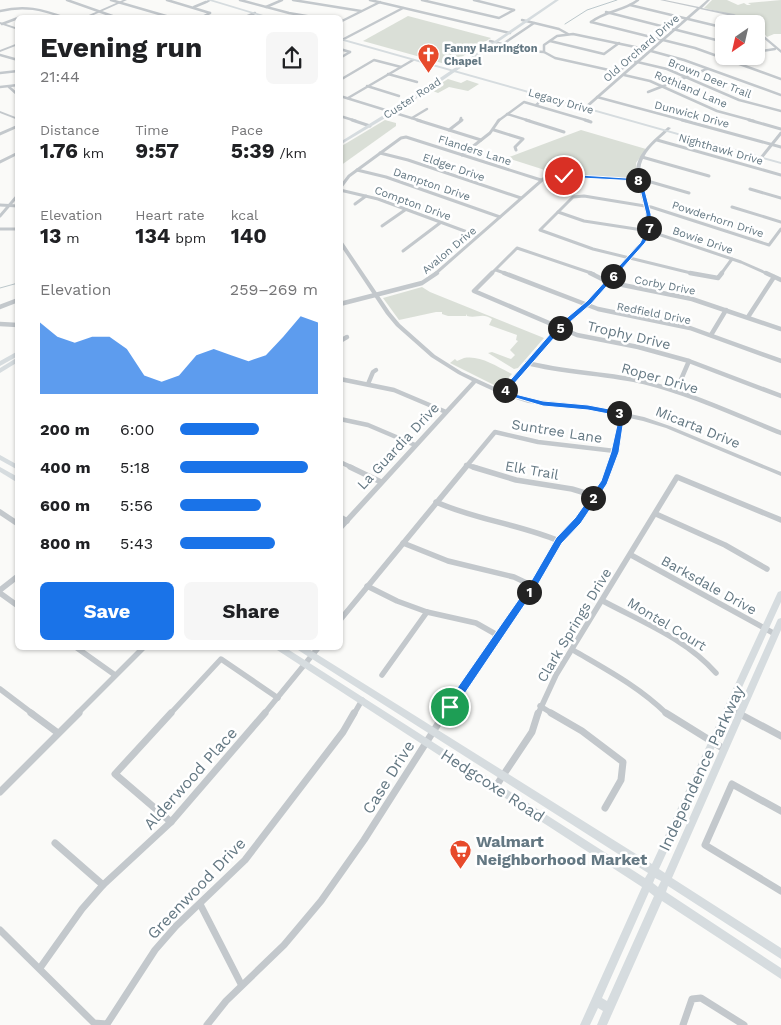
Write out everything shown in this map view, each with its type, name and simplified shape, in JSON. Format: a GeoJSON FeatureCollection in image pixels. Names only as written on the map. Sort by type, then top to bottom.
{"type":"FeatureCollection","features":[{"type":"Feature","properties":{"kind":"main road"},"geometry":{"type":"LineString","coordinates":[[200,0],[209,0],[258,15]]}},
{"type":"Feature","properties":{"kind":"main road","name":"Custer Road"},"geometry":{"type":"LineString","coordinates":[[475,54],[504,31],[555,0]]}},
{"type":"Feature","properties":{"kind":"main road","name":"Custer Road"},"geometry":{"type":"LineString","coordinates":[[390,111],[419,89],[528,21],[536,12]]}},
{"type":"Feature","properties":{"kind":"main road","name":"Legacy Drive"},"geometry":{"type":"LineString","coordinates":[[343,40],[781,161]]}},
{"type":"Feature","properties":{"kind":"main road","name":"Custer Road"},"geometry":{"type":"LineString","coordinates":[[343,142],[367,125],[425,91],[453,69]]}},
{"type":"Feature","properties":{"kind":"main road"},"geometry":{"type":"LineString","coordinates":[[419,89],[425,91]]}},
{"type":"Feature","properties":{"kind":"main road","name":"Custer Road"},"geometry":{"type":"LineString","coordinates":[[343,137],[367,125]]}},
{"type":"Feature","properties":{"kind":"main road"},"geometry":{"type":"LineString","coordinates":[[0,364],[15,355]]}},
{"type":"Feature","properties":{"kind":"main road"},"geometry":{"type":"LineString","coordinates":[[0,371],[15,361]]}},
{"type":"Feature","properties":{"kind":"main road"},"geometry":{"type":"LineString","coordinates":[[1,459],[15,466]]}},
{"type":"Feature","properties":{"kind":"main road"},"geometry":{"type":"LineString","coordinates":[[0,469],[15,479]]}},
{"type":"Feature","properties":{"kind":"main road","name":"Independence Parkway"},"geometry":{"type":"LineString","coordinates":[[585,1025],[780,597]]}},
{"type":"Feature","properties":{"kind":"main road","name":"Independence Parkway"},"geometry":{"type":"LineString","coordinates":[[602,1025],[781,621]]}},
{"type":"Feature","properties":{"kind":"main road","name":"Hedgcoxe Road"},"geometry":{"type":"LineString","coordinates":[[283,650],[544,817],[781,973]]}},
{"type":"Feature","properties":{"kind":"main road","name":"Hedgcoxe Road"},"geometry":{"type":"LineString","coordinates":[[315,651],[433,731],[781,954]]}},
{"type":"Feature","properties":{"kind":"main road"},"geometry":{"type":"LineString","coordinates":[[544,817],[550,805]]}},
{"type":"Feature","properties":{"kind":"main road"},"geometry":{"type":"LineString","coordinates":[[596,1000],[609,1010]]}},
{"type":"Feature","properties":{"kind":"street"},"geometry":{"type":"LineString","coordinates":[[67,0],[108,15]]}},
{"type":"Feature","properties":{"kind":"street"},"geometry":{"type":"LineString","coordinates":[[111,0],[162,15]]}},
{"type":"Feature","properties":{"kind":"street"},"geometry":{"type":"LineString","coordinates":[[90,15],[126,0]]}},
{"type":"Feature","properties":{"kind":"street"},"geometry":{"type":"LineString","coordinates":[[168,0],[210,12],[205,15]]}},
{"type":"Feature","properties":{"kind":"street"},"geometry":{"type":"LineString","coordinates":[[193,8],[209,0]]}},
{"type":"Feature","properties":{"kind":"street"},"geometry":{"type":"LineString","coordinates":[[240,0],[304,15]]}},
{"type":"Feature","properties":{"kind":"street"},"geometry":{"type":"LineString","coordinates":[[266,7],[282,0]]}},
{"type":"Feature","properties":{"kind":"street"},"geometry":{"type":"LineString","coordinates":[[292,0],[361,11]]}},
{"type":"Feature","properties":{"kind":"street"},"geometry":{"type":"LineString","coordinates":[[370,0],[510,32]]}},
{"type":"Feature","properties":{"kind":"street"},"geometry":{"type":"LineString","coordinates":[[343,20],[385,0]]}},
{"type":"Feature","properties":{"kind":"street"},"geometry":{"type":"LineString","coordinates":[[422,0],[498,18],[502,18],[514,10],[474,0]]}},
{"type":"Feature","properties":{"kind":"street"},"geometry":{"type":"LineString","coordinates":[[490,4],[496,0]]}},
{"type":"Feature","properties":{"kind":"street"},"geometry":{"type":"LineString","coordinates":[[638,0],[630,5],[606,12],[591,22],[701,49],[715,54]]}},
{"type":"Feature","properties":{"kind":"street"},"geometry":{"type":"LineString","coordinates":[[662,0],[730,15]]}},
{"type":"Feature","properties":{"kind":"street","name":"Old Orchard Drive"},"geometry":{"type":"LineString","coordinates":[[586,107],[709,0]]}},
{"type":"Feature","properties":{"kind":"street"},"geometry":{"type":"LineString","coordinates":[[630,5],[715,26]]}},
{"type":"Feature","properties":{"kind":"street"},"geometry":{"type":"LineString","coordinates":[[0,11],[20,7],[36,7],[57,15]]}},
{"type":"Feature","properties":{"kind":"street"},"geometry":{"type":"LineString","coordinates":[[343,38],[403,8]]}},
{"type":"Feature","properties":{"kind":"street"},"geometry":{"type":"LineString","coordinates":[[606,12],[715,40]]}},
{"type":"Feature","properties":{"kind":"street"},"geometry":{"type":"LineString","coordinates":[[1,24],[15,19]]}},
{"type":"Feature","properties":{"kind":"street"},"geometry":{"type":"LineString","coordinates":[[522,20],[563,30],[568,34]]}},
{"type":"Feature","properties":{"kind":"street"},"geometry":{"type":"LineString","coordinates":[[503,44],[534,23]]}},
{"type":"Feature","properties":{"kind":"street"},"geometry":{"type":"LineString","coordinates":[[1,24],[15,28]]}},
{"type":"Feature","properties":{"kind":"street"},"geometry":{"type":"LineString","coordinates":[[490,41],[530,51],[544,52],[555,58],[618,72],[633,61],[643,49],[584,35],[568,34],[555,37],[544,45],[544,52]]}},
{"type":"Feature","properties":{"kind":"street"},"geometry":{"type":"LineString","coordinates":[[765,39],[781,52]]}},
{"type":"Feature","properties":{"kind":"street"},"geometry":{"type":"LineString","coordinates":[[550,41],[604,54],[619,43]]}},
{"type":"Feature","properties":{"kind":"street"},"geometry":{"type":"LineString","coordinates":[[0,51],[15,45]]}},
{"type":"Feature","properties":{"kind":"street"},"geometry":{"type":"LineString","coordinates":[[343,49],[350,52],[343,56]]}},
{"type":"Feature","properties":{"kind":"street"},"geometry":{"type":"LineString","coordinates":[[765,51],[775,49]]}},
{"type":"Feature","properties":{"kind":"street"},"geometry":{"type":"LineString","coordinates":[[651,51],[678,57],[741,83],[781,95]]}},
{"type":"Feature","properties":{"kind":"street"},"geometry":{"type":"LineString","coordinates":[[0,55],[15,59]]}},
{"type":"Feature","properties":{"kind":"street"},"geometry":{"type":"LineString","coordinates":[[348,98],[415,59]]}},
{"type":"Feature","properties":{"kind":"street"},"geometry":{"type":"LineString","coordinates":[[343,78],[376,60],[401,66]]}},
{"type":"Feature","properties":{"kind":"street","name":"Brown Deer Trail"},"geometry":{"type":"LineString","coordinates":[[633,61],[667,69],[733,98],[781,111]]}},
{"type":"Feature","properties":{"kind":"street"},"geometry":{"type":"LineString","coordinates":[[744,65],[781,79]]}},
{"type":"Feature","properties":{"kind":"street"},"geometry":{"type":"LineString","coordinates":[[648,92],[708,68]]}},
{"type":"Feature","properties":{"kind":"street"},"geometry":{"type":"LineString","coordinates":[[0,73],[15,71]]}},
{"type":"Feature","properties":{"kind":"street"},"geometry":{"type":"LineString","coordinates":[[388,74],[418,82]]}},
{"type":"Feature","properties":{"kind":"street","name":"Rothland Lane"},"geometry":{"type":"LineString","coordinates":[[624,75],[645,80],[717,111],[781,129]]}},
{"type":"Feature","properties":{"kind":"street"},"geometry":{"type":"LineString","coordinates":[[0,87],[15,86]]}},
{"type":"Feature","properties":{"kind":"street"},"geometry":{"type":"LineString","coordinates":[[367,86],[399,96]]}},
{"type":"Feature","properties":{"kind":"street"},"geometry":{"type":"LineString","coordinates":[[9,87],[15,92]]}},
{"type":"Feature","properties":{"kind":"street"},"geometry":{"type":"LineString","coordinates":[[536,105],[548,96]]}},
{"type":"Feature","properties":{"kind":"street"},"geometry":{"type":"LineString","coordinates":[[343,97],[481,140]]}},
{"type":"Feature","properties":{"kind":"street","name":"Dunwick Drive"},"geometry":{"type":"LineString","coordinates":[[598,97],[781,147]]}},
{"type":"Feature","properties":{"kind":"street"},"geometry":{"type":"LineString","coordinates":[[462,155],[494,130],[498,121],[524,102],[591,122]]}},
{"type":"Feature","properties":{"kind":"street"},"geometry":{"type":"LineString","coordinates":[[412,118],[427,109]]}},
{"type":"Feature","properties":{"kind":"street"},"geometry":{"type":"LineString","coordinates":[[1,112],[15,118]]}},
{"type":"Feature","properties":{"kind":"street"},"geometry":{"type":"LineString","coordinates":[[507,114],[564,132]]}},
{"type":"Feature","properties":{"kind":"street"},"geometry":{"type":"LineString","coordinates":[[343,117],[367,125]]}},
{"type":"Feature","properties":{"kind":"street"},"geometry":{"type":"LineString","coordinates":[[449,130],[462,120],[461,118]]}},
{"type":"Feature","properties":{"kind":"street"},"geometry":{"type":"LineString","coordinates":[[0,134],[15,127]]}},
{"type":"Feature","properties":{"kind":"street"},"geometry":{"type":"LineString","coordinates":[[494,130],[523,138],[515,147],[516,150]]}},
{"type":"Feature","properties":{"kind":"street"},"geometry":{"type":"LineString","coordinates":[[502,393],[560,327],[587,305],[642,243],[649,231],[650,222],[638,166],[642,157],[667,130]]}},
{"type":"Feature","properties":{"kind":"street"},"geometry":{"type":"LineString","coordinates":[[762,156],[781,133]]}},
{"type":"Feature","properties":{"kind":"street","name":"Flanders Lane"},"geometry":{"type":"LineString","coordinates":[[380,153],[405,137],[540,180]]}},
{"type":"Feature","properties":{"kind":"street","name":"Nighthawk Drive"},"geometry":{"type":"LineString","coordinates":[[657,140],[781,176]]}},
{"type":"Feature","properties":{"kind":"street"},"geometry":{"type":"LineString","coordinates":[[343,185],[349,176],[380,153]]}},
{"type":"Feature","properties":{"kind":"street","name":"Eldger Drive"},"geometry":{"type":"LineString","coordinates":[[380,153],[408,160],[521,198]]}},
{"type":"Feature","properties":{"kind":"street"},"geometry":{"type":"LineString","coordinates":[[0,162],[15,154]]}},
{"type":"Feature","properties":{"kind":"street"},"geometry":{"type":"LineString","coordinates":[[642,157],[708,176]]}},
{"type":"Feature","properties":{"kind":"street","name":"Dampton Drive"},"geometry":{"type":"LineString","coordinates":[[357,170],[386,177],[500,217]]}},
{"type":"Feature","properties":{"kind":"street","name":"Avalon Drive"},"geometry":{"type":"LineString","coordinates":[[343,303],[422,283],[430,279],[550,173],[640,180]]}},
{"type":"Feature","properties":{"kind":"street"},"geometry":{"type":"LineString","coordinates":[[640,180],[689,194]]}},
{"type":"Feature","properties":{"kind":"street"},"geometry":{"type":"LineString","coordinates":[[750,188],[781,198]]}},
{"type":"Feature","properties":{"kind":"street","name":"Compton Drive"},"geometry":{"type":"LineString","coordinates":[[343,190],[366,196],[478,236]]}},
{"type":"Feature","properties":{"kind":"street"},"geometry":{"type":"LineString","coordinates":[[355,204],[366,196]]}},
{"type":"Feature","properties":{"kind":"street","name":"Powderhorn Drive"},"geometry":{"type":"LineString","coordinates":[[558,212],[573,198],[584,196],[657,209],[769,245],[781,229]]}},
{"type":"Feature","properties":{"kind":"street"},"geometry":{"type":"LineString","coordinates":[[0,216],[15,198]]}},
{"type":"Feature","properties":{"kind":"street"},"geometry":{"type":"LineString","coordinates":[[0,205],[15,206]]}},
{"type":"Feature","properties":{"kind":"street"},"geometry":{"type":"LineString","coordinates":[[732,207],[781,222]]}},
{"type":"Feature","properties":{"kind":"street"},"geometry":{"type":"LineString","coordinates":[[382,226],[405,210]]}},
{"type":"Feature","properties":{"kind":"street"},"geometry":{"type":"LineString","coordinates":[[558,212],[540,230],[593,249],[714,278],[718,278],[732,259]]}},
{"type":"Feature","properties":{"kind":"street","name":"Bowie Drive"},"geometry":{"type":"LineString","coordinates":[[558,212],[584,221],[649,231],[732,259],[781,280]]}},
{"type":"Feature","properties":{"kind":"street"},"geometry":{"type":"LineString","coordinates":[[402,251],[440,223]]}},
{"type":"Feature","properties":{"kind":"street"},"geometry":{"type":"LineString","coordinates":[[0,229],[15,229]]}},
{"type":"Feature","properties":{"kind":"street","name":"Micarta Drive"},"geometry":{"type":"LineString","coordinates":[[343,246],[388,314],[408,335],[433,356],[475,381],[502,393],[543,404],[588,407],[623,414],[668,427],[781,474]]}},
{"type":"Feature","properties":{"kind":"street","name":"Corby Drive"},"geometry":{"type":"LineString","coordinates":[[496,270],[517,248],[608,282],[673,294],[781,329]]}},
{"type":"Feature","properties":{"kind":"street","name":"Trophy Drive"},"geometry":{"type":"LineString","coordinates":[[496,270],[474,291],[590,339],[638,347],[688,361],[781,396]]}},
{"type":"Feature","properties":{"kind":"street","name":"Redfield Drive"},"geometry":{"type":"LineString","coordinates":[[496,270],[587,305],[609,312],[670,323],[711,335],[781,361]]}},
{"type":"Feature","properties":{"kind":"street"},"geometry":{"type":"LineString","coordinates":[[748,317],[774,277]]}},
{"type":"Feature","properties":{"kind":"street"},"geometry":{"type":"LineString","coordinates":[[0,307],[15,301]]}},
{"type":"Feature","properties":{"kind":"street"},"geometry":{"type":"LineString","coordinates":[[711,335],[726,310]]}},
{"type":"Feature","properties":{"kind":"street"},"geometry":{"type":"LineString","coordinates":[[0,324],[15,325]]}},
{"type":"Feature","properties":{"kind":"street"},"geometry":{"type":"LineString","coordinates":[[343,339],[347,337]]}},
{"type":"Feature","properties":{"kind":"street"},"geometry":{"type":"LineString","coordinates":[[676,391],[688,361]]}},
{"type":"Feature","properties":{"kind":"street","name":"Roper Drive"},"geometry":{"type":"LineString","coordinates":[[527,363],[556,371],[584,371],[626,378],[676,391],[781,433]]}},
{"type":"Feature","properties":{"kind":"street"},"geometry":{"type":"LineString","coordinates":[[368,384],[373,372],[376,370]]}},
{"type":"Feature","properties":{"kind":"street"},"geometry":{"type":"LineString","coordinates":[[343,380],[394,390],[446,412]]}},
{"type":"Feature","properties":{"kind":"street","name":"La Guardia Drive"},"geometry":{"type":"LineString","coordinates":[[343,525],[475,381]]}},
{"type":"Feature","properties":{"kind":"street","name":"Case Drive"},"geometry":{"type":"LineString","coordinates":[[207,1025],[218,1008],[241,984],[285,944],[336,882],[418,757],[426,741],[533,586],[559,541],[578,521],[604,482],[615,452],[623,414]]}},
{"type":"Feature","properties":{"kind":"street"},"geometry":{"type":"LineString","coordinates":[[343,420],[368,424],[415,445]]}},
{"type":"Feature","properties":{"kind":"street","name":"Suntree Lane"},"geometry":{"type":"LineString","coordinates":[[466,465],[495,432],[538,442],[599,448],[615,452]]}},
{"type":"Feature","properties":{"kind":"street"},"geometry":{"type":"LineString","coordinates":[[343,463],[381,482]]}},
{"type":"Feature","properties":{"kind":"street"},"geometry":{"type":"LineString","coordinates":[[343,616],[466,465]]}},
{"type":"Feature","properties":{"kind":"street","name":"Elk Trail"},"geometry":{"type":"LineString","coordinates":[[466,465],[516,480],[572,489],[595,496]]}},
{"type":"Feature","properties":{"kind":"street","name":"Clark Springs Drive"},"geometry":{"type":"LineString","coordinates":[[496,786],[532,732],[540,706],[556,675],[656,514],[676,477],[781,520]]}},
{"type":"Feature","properties":{"kind":"street"},"geometry":{"type":"LineString","coordinates":[[436,502],[458,511],[543,533],[559,541]]}},
{"type":"Feature","properties":{"kind":"street"},"geometry":{"type":"LineString","coordinates":[[0,512],[15,522]]}},
{"type":"Feature","properties":{"kind":"street"},"geometry":{"type":"LineString","coordinates":[[656,514],[725,545],[767,569]]}},
{"type":"Feature","properties":{"kind":"street"},"geometry":{"type":"LineString","coordinates":[[343,519],[347,521]]}},
{"type":"Feature","properties":{"kind":"street"},"geometry":{"type":"LineString","coordinates":[[403,543],[448,561],[514,577],[533,586]]}},
{"type":"Feature","properties":{"kind":"street","name":"Barksdale Drive"},"geometry":{"type":"LineString","coordinates":[[631,555],[678,579],[775,634]]}},
{"type":"Feature","properties":{"kind":"street"},"geometry":{"type":"LineString","coordinates":[[15,579],[0,592],[15,604]]}},
{"type":"Feature","properties":{"kind":"street"},"geometry":{"type":"LineString","coordinates":[[367,586],[397,601],[426,612],[476,623],[499,636]]}},
{"type":"Feature","properties":{"kind":"street","name":"Montel Court"},"geometry":{"type":"LineString","coordinates":[[603,601],[674,639],[711,666],[716,672]]}},
{"type":"Feature","properties":{"kind":"street"},"geometry":{"type":"LineString","coordinates":[[382,675],[426,612]]}},
{"type":"Feature","properties":{"kind":"street"},"geometry":{"type":"LineString","coordinates":[[80,650],[115,675]]}},
{"type":"Feature","properties":{"kind":"street"},"geometry":{"type":"LineString","coordinates":[[0,792],[141,650]]}},
{"type":"Feature","properties":{"kind":"street"},"geometry":{"type":"LineString","coordinates":[[573,650],[647,695],[670,717],[724,749]]}},
{"type":"Feature","properties":{"kind":"street","name":"Alderwood Place"},"geometry":{"type":"LineString","coordinates":[[40,968],[82,909],[103,885],[171,822],[278,698],[315,651]]}},
{"type":"Feature","properties":{"kind":"street"},"geometry":{"type":"LineString","coordinates":[[171,822],[115,774],[221,659],[278,698]]}},
{"type":"Feature","properties":{"kind":"street"},"geometry":{"type":"LineString","coordinates":[[0,689],[58,733]]}},
{"type":"Feature","properties":{"kind":"street","name":"Greenwood Drive"},"geometry":{"type":"LineString","coordinates":[[107,1024],[155,949],[183,918],[245,860],[343,732],[362,700]]}},
{"type":"Feature","properties":{"kind":"street"},"geometry":{"type":"LineString","coordinates":[[540,706],[582,731],[623,762],[625,769],[622,779],[605,808]]}},
{"type":"Feature","properties":{"kind":"street"},"geometry":{"type":"LineString","coordinates":[[729,708],[781,736]]}},
{"type":"Feature","properties":{"kind":"street"},"geometry":{"type":"LineString","coordinates":[[781,811],[732,784],[705,845],[781,891]]}},
{"type":"Feature","properties":{"kind":"street"},"geometry":{"type":"LineString","coordinates":[[55,844],[103,885]]}},
{"type":"Feature","properties":{"kind":"street"},"geometry":{"type":"LineString","coordinates":[[200,904],[241,984]]}},
{"type":"Feature","properties":{"kind":"street"},"geometry":{"type":"LineString","coordinates":[[0,930],[94,1022],[107,1024]]}},
{"type":"Feature","properties":{"kind":"street"},"geometry":{"type":"LineString","coordinates":[[683,1025],[692,999],[701,998],[744,1025]]}},
{"type":"Feature","properties":{"kind":"shaded area"},"geometry":{"type":"Polygon","coordinates":[[[712,0],[727,0],[738,5],[744,3],[751,5],[748,3],[781,0],[781,34],[767,37],[765,35],[765,15],[733,15],[704,8],[712,0]]]}},
{"type":"Feature","properties":{"kind":"shaded area"},"geometry":{"type":"Polygon","coordinates":[[[408,16],[491,38],[449,65],[363,41],[408,16]]]}},
{"type":"Feature","properties":{"kind":"shaded area"},"geometry":{"type":"Polygon","coordinates":[[[448,79],[461,83],[467,80],[479,84],[468,91],[449,87],[438,93],[430,90],[448,79]]]}},
{"type":"Feature","properties":{"kind":"shaded area"},"geometry":{"type":"Polygon","coordinates":[[[385,120],[396,123],[396,126],[343,164],[343,145],[385,120]]]}},
{"type":"Feature","properties":{"kind":"shaded area"},"geometry":{"type":"Polygon","coordinates":[[[581,130],[646,149],[636,163],[638,178],[563,174],[507,158],[581,130]]]}},
{"type":"Feature","properties":{"kind":"shaded area"},"geometry":{"type":"Polygon","coordinates":[[[422,287],[430,292],[544,338],[518,368],[514,369],[488,353],[492,352],[511,359],[515,355],[510,350],[518,341],[516,340],[517,335],[489,325],[492,319],[482,316],[471,317],[467,316],[467,314],[466,316],[448,316],[442,314],[442,312],[436,312],[399,320],[383,298],[422,287]]]}},
{"type":"Feature","properties":{"kind":"shaded area"},"geometry":{"type":"Polygon","coordinates":[[[470,357],[482,360],[512,374],[498,387],[450,363],[455,359],[457,361],[470,357]]]}},
{"type":"Feature","properties":{"kind":"waterway"},"geometry":{"type":"LineString","coordinates":[[565,24],[587,10],[617,0]]}},
{"type":"Feature","properties":{"kind":"waterway"},"geometry":{"type":"LineString","coordinates":[[0,288],[15,284]]}},
{"type":"Feature","properties":{"kind":"place","name":"Fanny Harrington Chapel"},"geometry":{"type":"Point","coordinates":[428,73]}},
{"type":"Feature","properties":{"kind":"place","name":"Walmart Neighborhood Market"},"geometry":{"type":"Point","coordinates":[460,869]}},
{"type":"Feature","properties":{"kind":"route"},"geometry":{"type":"LineString","coordinates":[[450,707],[533,586],[547,558],[559,541],[578,521],[604,482],[615,452],[623,414],[588,407],[543,404],[502,393],[560,327],[589,303],[642,243],[649,231],[650,222],[640,180],[602,176],[564,176]]}}]}
